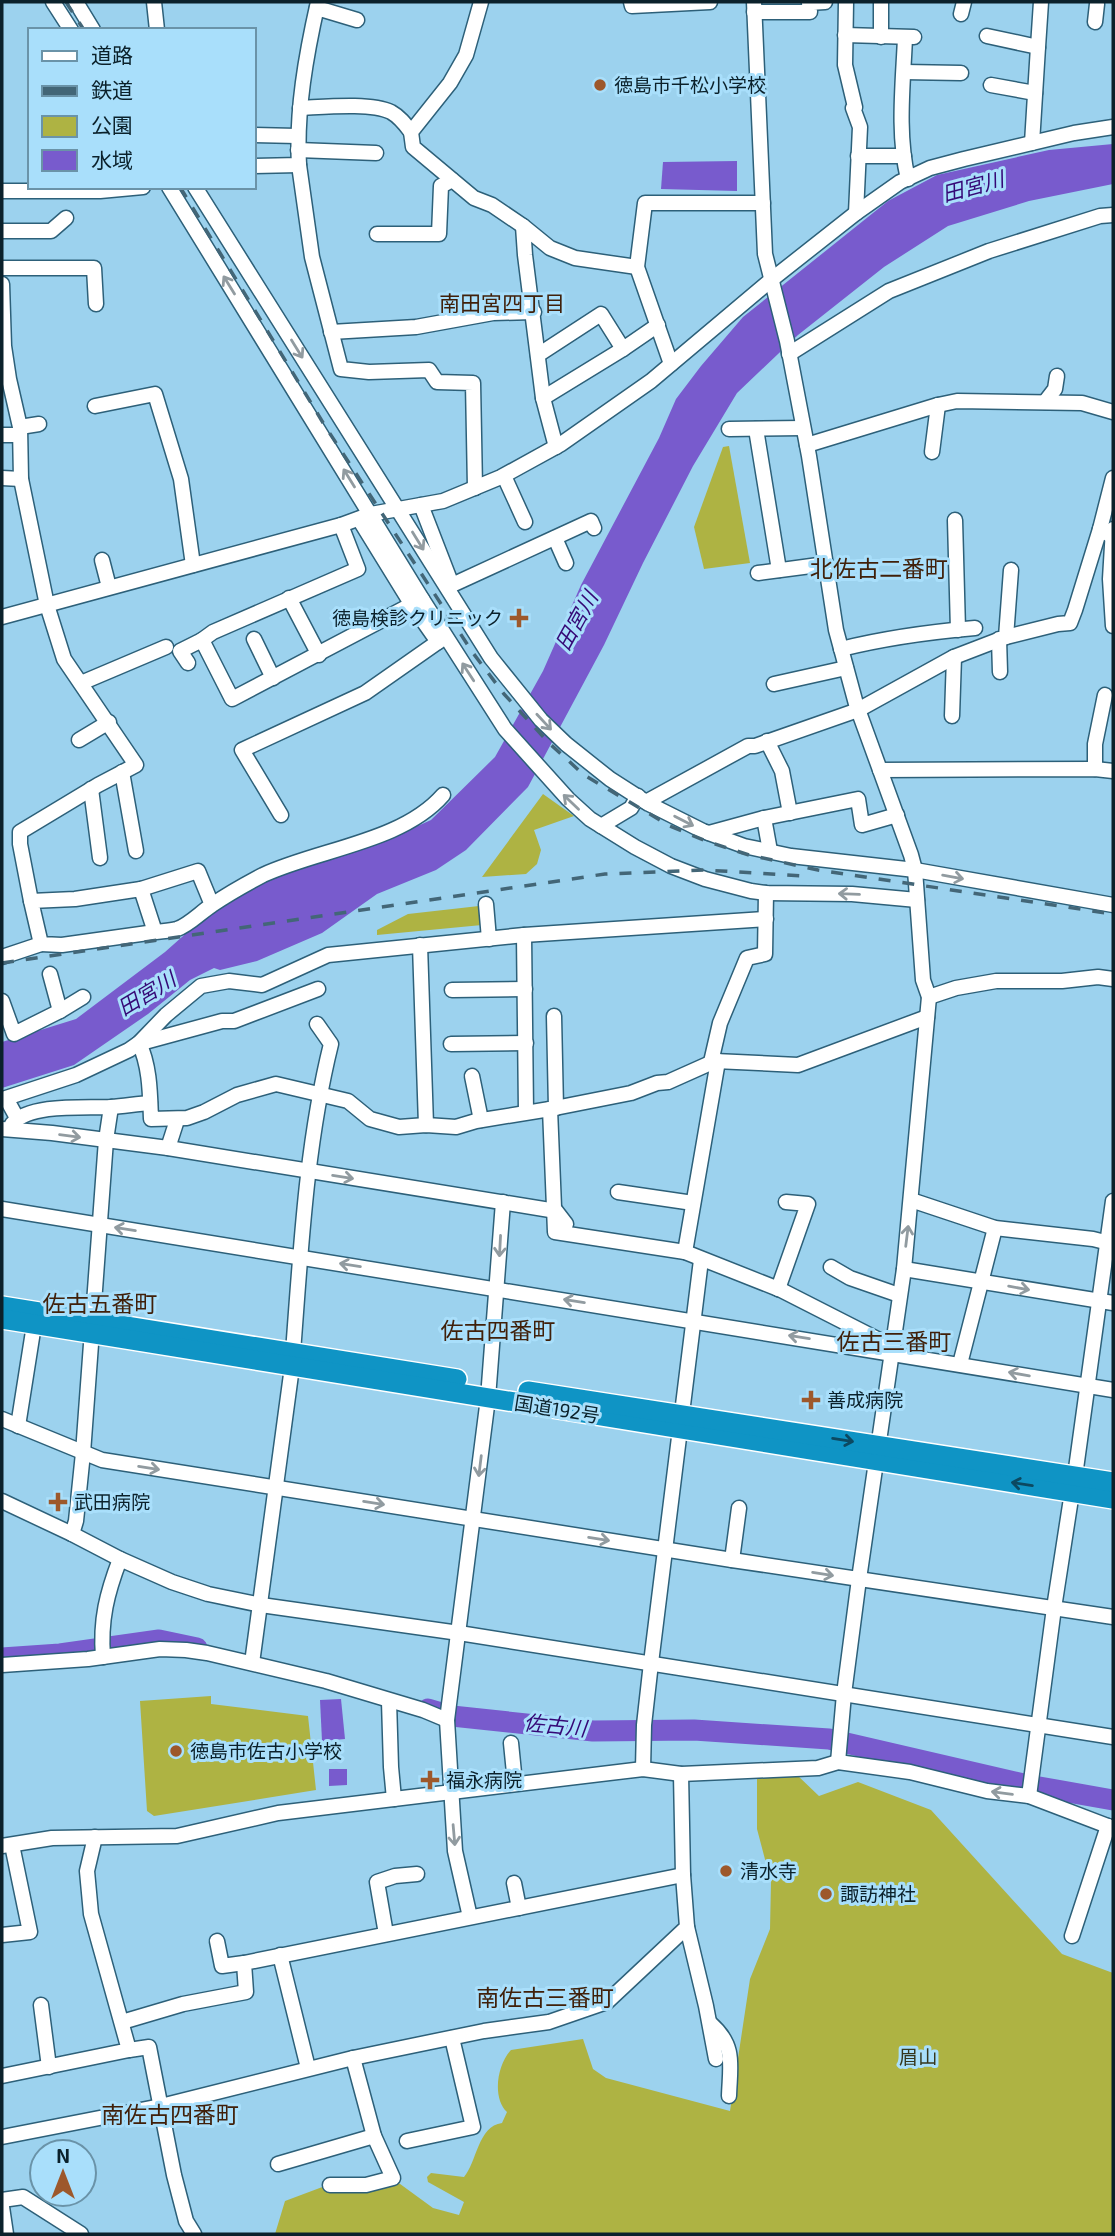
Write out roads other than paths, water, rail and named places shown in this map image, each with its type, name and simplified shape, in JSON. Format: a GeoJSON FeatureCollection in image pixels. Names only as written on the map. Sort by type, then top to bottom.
{"type":"FeatureCollection","features":[{"type":"Feature","properties":{"kind":"highway","name":"国道192号"},"geometry":{"type":"LineString","coordinates":[[2,1306],[92,1327],[680,1422],[1074,1484],[1113,1482]]}},
{"type":"Feature","properties":{"kind":"highway","name":"国道192号"},"geometry":{"type":"LineString","coordinates":[[2,1319],[34,1325],[92,1327]]}},
{"type":"Feature","properties":{"kind":"highway","name":"国道192号"},"geometry":{"type":"LineString","coordinates":[[1074,1484],[1113,1499]]}},
{"type":"Feature","properties":{"kind":"street"},"geometry":{"type":"LineString","coordinates":[[53,2],[70,28]]}},
{"type":"Feature","properties":{"kind":"street"},"geometry":{"type":"LineString","coordinates":[[76,2],[92,28]]}},
{"type":"Feature","properties":{"kind":"street"},"geometry":{"type":"LineString","coordinates":[[154,2],[157,28]]}},
{"type":"Feature","properties":{"kind":"street"},"geometry":{"type":"LineString","coordinates":[[411,132],[450,83],[466,55],[481,2]]}},
{"type":"Feature","properties":{"kind":"street"},"geometry":{"type":"LineString","coordinates":[[631,2],[632,6],[710,2]]}},
{"type":"Feature","properties":{"kind":"street"},"geometry":{"type":"LineString","coordinates":[[825,2],[809,3],[810,12],[754,7],[765,254],[807,445],[836,630],[858,710],[915,870],[923,980],[929,997],[904,1269],[859,1579],[839,1756]]}},
{"type":"Feature","properties":{"kind":"street"},"geometry":{"type":"LineString","coordinates":[[846,2],[845,65],[855,107],[853,108],[860,127],[856,213]]}},
{"type":"Feature","properties":{"kind":"street"},"geometry":{"type":"LineString","coordinates":[[881,2],[881,37]]}},
{"type":"Feature","properties":{"kind":"street"},"geometry":{"type":"LineString","coordinates":[[1032,143],[1041,2]]}},
{"type":"Feature","properties":{"kind":"street"},"geometry":{"type":"LineString","coordinates":[[1094,2],[1095,22]]}},
{"type":"Feature","properties":{"kind":"street"},"geometry":{"type":"LineString","coordinates":[[357,20],[318,5],[300,108],[297,143],[312,257],[341,369],[369,372],[429,370],[437,382],[473,383],[475,488]]}},
{"type":"Feature","properties":{"kind":"street"},"geometry":{"type":"LineString","coordinates":[[845,35],[909,37],[904,72],[904,156],[908,179]]}},
{"type":"Feature","properties":{"kind":"street"},"geometry":{"type":"LineString","coordinates":[[987,37],[1038,47]]}},
{"type":"Feature","properties":{"kind":"street"},"geometry":{"type":"LineString","coordinates":[[904,72],[961,72]]}},
{"type":"Feature","properties":{"kind":"street"},"geometry":{"type":"LineString","coordinates":[[991,85],[1035,93]]}},
{"type":"Feature","properties":{"kind":"street"},"geometry":{"type":"LineString","coordinates":[[300,108],[373,108],[390,112],[402,120],[411,132],[413,147],[474,198],[492,205],[550,248],[575,258],[637,267]]}},
{"type":"Feature","properties":{"kind":"street"},"geometry":{"type":"LineString","coordinates":[[2,617],[341,525],[365,516],[443,501],[503,476],[556,447],[609,412],[772,284],[856,213],[908,179],[941,165],[1113,127]]}},
{"type":"Feature","properties":{"kind":"street"},"geometry":{"type":"LineString","coordinates":[[256,135],[376,153]]}},
{"type":"Feature","properties":{"kind":"street"},"geometry":{"type":"LineString","coordinates":[[858,156],[904,156]]}},
{"type":"Feature","properties":{"kind":"street"},"geometry":{"type":"LineString","coordinates":[[256,166],[299,166]]}},
{"type":"Feature","properties":{"kind":"street"},"geometry":{"type":"LineString","coordinates":[[377,234],[439,234],[441,187],[452,180]]}},
{"type":"Feature","properties":{"kind":"street"},"geometry":{"type":"LineString","coordinates":[[2,191],[103,189]]}},
{"type":"Feature","properties":{"kind":"street"},"geometry":{"type":"LineString","coordinates":[[170,189],[417,602],[505,729],[568,799],[601,826],[671,866],[705,879],[766,893],[852,894],[917,900]]}},
{"type":"Feature","properties":{"kind":"street"},"geometry":{"type":"LineString","coordinates":[[196,189],[491,658],[541,720],[610,779],[642,799],[709,833],[770,852],[915,870],[1113,905]]}},
{"type":"Feature","properties":{"kind":"street"},"geometry":{"type":"LineString","coordinates":[[671,364],[637,267],[645,203],[763,203]]}},
{"type":"Feature","properties":{"kind":"street"},"geometry":{"type":"LineString","coordinates":[[789,354],[888,292],[923,276],[989,251],[1100,216],[1113,215]]}},
{"type":"Feature","properties":{"kind":"street"},"geometry":{"type":"LineString","coordinates":[[2,231],[51,231],[66,218]]}},
{"type":"Feature","properties":{"kind":"street"},"geometry":{"type":"LineString","coordinates":[[523,226],[543,398],[556,447]]}},
{"type":"Feature","properties":{"kind":"street"},"geometry":{"type":"LineString","coordinates":[[2,268],[94,268],[96,304]]}},
{"type":"Feature","properties":{"kind":"street"},"geometry":{"type":"LineString","coordinates":[[2,284],[3,337],[20,431],[21,479],[47,605],[64,659],[136,765],[20,832],[20,844],[41,944]]}},
{"type":"Feature","properties":{"kind":"street"},"geometry":{"type":"LineString","coordinates":[[331,332],[416,327],[493,313],[534,312]]}},
{"type":"Feature","properties":{"kind":"street"},"geometry":{"type":"LineString","coordinates":[[538,355],[601,314],[623,349]]}},
{"type":"Feature","properties":{"kind":"street"},"geometry":{"type":"LineString","coordinates":[[543,398],[658,325]]}},
{"type":"Feature","properties":{"kind":"street"},"geometry":{"type":"LineString","coordinates":[[1045,402],[1055,389],[1057,376]]}},
{"type":"Feature","properties":{"kind":"street"},"geometry":{"type":"LineString","coordinates":[[95,406],[155,394],[181,479],[193,565]]}},
{"type":"Feature","properties":{"kind":"street"},"geometry":{"type":"LineString","coordinates":[[807,445],[957,401],[1082,403],[1113,412]]}},
{"type":"Feature","properties":{"kind":"street"},"geometry":{"type":"LineString","coordinates":[[932,452],[938,405]]}},
{"type":"Feature","properties":{"kind":"street"},"geometry":{"type":"LineString","coordinates":[[2,435],[39,424]]}},
{"type":"Feature","properties":{"kind":"street"},"geometry":{"type":"LineString","coordinates":[[729,429],[803,428]]}},
{"type":"Feature","properties":{"kind":"street"},"geometry":{"type":"LineString","coordinates":[[756,429],[779,570]]}},
{"type":"Feature","properties":{"kind":"street"},"geometry":{"type":"LineString","coordinates":[[503,476],[525,522]]}},
{"type":"Feature","properties":{"kind":"street"},"geometry":{"type":"LineString","coordinates":[[2,478],[21,479]]}},
{"type":"Feature","properties":{"kind":"street"},"geometry":{"type":"LineString","coordinates":[[1113,478],[1109,531],[1113,626]]}},
{"type":"Feature","properties":{"kind":"street"},"geometry":{"type":"LineString","coordinates":[[421,505],[452,585],[456,603]]}},
{"type":"Feature","properties":{"kind":"street"},"geometry":{"type":"LineString","coordinates":[[955,520],[958,630]]}},
{"type":"Feature","properties":{"kind":"street"},"geometry":{"type":"LineString","coordinates":[[452,585],[591,521],[594,528]]}},
{"type":"Feature","properties":{"kind":"street"},"geometry":{"type":"LineString","coordinates":[[188,663],[180,651],[213,632],[358,569],[341,525]]}},
{"type":"Feature","properties":{"kind":"street"},"geometry":{"type":"LineString","coordinates":[[601,826],[642,799],[748,746],[858,710],[954,657],[1003,638],[1070,623],[1109,531]]}},
{"type":"Feature","properties":{"kind":"street"},"geometry":{"type":"LineString","coordinates":[[555,538],[566,563]]}},
{"type":"Feature","properties":{"kind":"street"},"geometry":{"type":"LineString","coordinates":[[102,560],[109,587]]}},
{"type":"Feature","properties":{"kind":"street"},"geometry":{"type":"LineString","coordinates":[[758,573],[825,564]]}},
{"type":"Feature","properties":{"kind":"street"},"geometry":{"type":"LineString","coordinates":[[1000,672],[1012,570]]}},
{"type":"Feature","properties":{"kind":"street"},"geometry":{"type":"LineString","coordinates":[[289,598],[319,654]]}},
{"type":"Feature","properties":{"kind":"street"},"geometry":{"type":"LineString","coordinates":[[202,640],[232,699],[417,602]]}},
{"type":"Feature","properties":{"kind":"street"},"geometry":{"type":"LineString","coordinates":[[841,649],[891,638],[975,628]]}},
{"type":"Feature","properties":{"kind":"street"},"geometry":{"type":"LineString","coordinates":[[254,639],[273,678]]}},
{"type":"Feature","properties":{"kind":"street"},"geometry":{"type":"LineString","coordinates":[[281,815],[242,750],[365,693],[442,639]]}},
{"type":"Feature","properties":{"kind":"street"},"geometry":{"type":"LineString","coordinates":[[81,683],[166,647]]}},
{"type":"Feature","properties":{"kind":"street"},"geometry":{"type":"LineString","coordinates":[[952,716],[954,657]]}},
{"type":"Feature","properties":{"kind":"street"},"geometry":{"type":"LineString","coordinates":[[774,684],[846,668]]}},
{"type":"Feature","properties":{"kind":"street"},"geometry":{"type":"LineString","coordinates":[[1095,769],[1095,744],[1105,695]]}},
{"type":"Feature","properties":{"kind":"street"},"geometry":{"type":"LineString","coordinates":[[79,740],[109,723]]}},
{"type":"Feature","properties":{"kind":"street"},"geometry":{"type":"LineString","coordinates":[[767,741],[782,771],[790,813]]}},
{"type":"Feature","properties":{"kind":"street"},"geometry":{"type":"LineString","coordinates":[[880,770],[1113,771]]}},
{"type":"Feature","properties":{"kind":"street"},"geometry":{"type":"LineString","coordinates":[[122,772],[136,851]]}},
{"type":"Feature","properties":{"kind":"street"},"geometry":{"type":"LineString","coordinates":[[91,789],[100,858]]}},
{"type":"Feature","properties":{"kind":"street"},"geometry":{"type":"LineString","coordinates":[[2,957],[41,944],[62,945],[178,929],[212,905],[263,876],[303,859],[374,838],[410,821],[443,794]]}},
{"type":"Feature","properties":{"kind":"street"},"geometry":{"type":"LineString","coordinates":[[709,833],[764,818],[858,799],[862,825],[897,815]]}},
{"type":"Feature","properties":{"kind":"street"},"geometry":{"type":"LineString","coordinates":[[764,818],[770,852]]}},
{"type":"Feature","properties":{"kind":"street"},"geometry":{"type":"LineString","coordinates":[[31,901],[75,899],[142,889],[198,871],[212,905]]}},
{"type":"Feature","properties":{"kind":"street"},"geometry":{"type":"LineString","coordinates":[[142,889],[155,932]]}},
{"type":"Feature","properties":{"kind":"street"},"geometry":{"type":"LineString","coordinates":[[685,1252],[720,1023],[747,958],[765,954],[766,893]]}},
{"type":"Feature","properties":{"kind":"street"},"geometry":{"type":"LineString","coordinates":[[486,904],[489,939]]}},
{"type":"Feature","properties":{"kind":"street"},"geometry":{"type":"LineString","coordinates":[[139,1043],[166,1015],[201,986],[229,981],[262,985],[328,955],[524,935],[766,919]]}},
{"type":"Feature","properties":{"kind":"street"},"geometry":{"type":"LineString","coordinates":[[524,935],[526,1112]]}},
{"type":"Feature","properties":{"kind":"street"},"geometry":{"type":"LineString","coordinates":[[420,946],[426,1125]]}},
{"type":"Feature","properties":{"kind":"street"},"geometry":{"type":"LineString","coordinates":[[50,974],[60,1011]]}},
{"type":"Feature","properties":{"kind":"street"},"geometry":{"type":"LineString","coordinates":[[929,997],[956,988],[996,981],[1106,978]]}},
{"type":"Feature","properties":{"kind":"street"},"geometry":{"type":"LineString","coordinates":[[8,1126],[4,1099],[76,1075],[139,1043],[222,1021],[234,1021],[318,989]]}},
{"type":"Feature","properties":{"kind":"street"},"geometry":{"type":"LineString","coordinates":[[452,990],[525,989]]}},
{"type":"Feature","properties":{"kind":"street"},"geometry":{"type":"LineString","coordinates":[[2,1001],[8,1036],[83,997]]}},
{"type":"Feature","properties":{"kind":"street"},"geometry":{"type":"LineString","coordinates":[[554,1016],[555,1232],[685,1252],[778,1289],[891,1349]]}},
{"type":"Feature","properties":{"kind":"street"},"geometry":{"type":"LineString","coordinates":[[139,1043],[144,1052],[150,1086],[150,1119],[177,1120],[204,1112],[237,1095],[276,1084],[348,1101],[370,1119],[399,1127],[456,1127],[481,1120],[631,1093],[657,1083],[668,1082],[715,1062],[797,1066],[927,1017]]}},
{"type":"Feature","properties":{"kind":"street"},"geometry":{"type":"LineString","coordinates":[[253,1660],[292,1359],[308,1171],[319,1093],[331,1044],[317,1024]]}},
{"type":"Feature","properties":{"kind":"street"},"geometry":{"type":"LineString","coordinates":[[451,1044],[526,1043]]}},
{"type":"Feature","properties":{"kind":"street"},"geometry":{"type":"LineString","coordinates":[[472,1076],[481,1120]]}},
{"type":"Feature","properties":{"kind":"street"},"geometry":{"type":"LineString","coordinates":[[8,1126],[33,1113],[73,1107],[111,1107],[150,1102]]}},
{"type":"Feature","properties":{"kind":"street"},"geometry":{"type":"LineString","coordinates":[[72,1534],[76,1521],[83,1453],[106,1140],[111,1107]]}},
{"type":"Feature","properties":{"kind":"street"},"geometry":{"type":"LineString","coordinates":[[168,1148],[177,1120]]}},
{"type":"Feature","properties":{"kind":"street"},"geometry":{"type":"LineString","coordinates":[[8,1126],[168,1148],[556,1211],[566,1224]]}},
{"type":"Feature","properties":{"kind":"street"},"geometry":{"type":"LineString","coordinates":[[618,1192],[693,1203]]}},
{"type":"Feature","properties":{"kind":"street"},"geometry":{"type":"LineString","coordinates":[[911,1200],[995,1228],[1093,1239],[1110,1244]]}},
{"type":"Feature","properties":{"kind":"street"},"geometry":{"type":"LineString","coordinates":[[1031,1787],[1086,1385],[1106,1302],[1113,1201]]}},
{"type":"Feature","properties":{"kind":"street"},"geometry":{"type":"LineString","coordinates":[[470,1917],[455,1852],[447,1716],[489,1391],[503,1202]]}},
{"type":"Feature","properties":{"kind":"street"},"geometry":{"type":"LineString","coordinates":[[778,1289],[808,1204],[786,1202]]}},
{"type":"Feature","properties":{"kind":"street"},"geometry":{"type":"LineString","coordinates":[[2,1209],[692,1321],[891,1349],[960,1364],[1113,1390]]}},
{"type":"Feature","properties":{"kind":"street"},"geometry":{"type":"LineString","coordinates":[[960,1364],[995,1228]]}},
{"type":"Feature","properties":{"kind":"street"},"geometry":{"type":"LineString","coordinates":[[643,1769],[651,1664],[701,1260]]}},
{"type":"Feature","properties":{"kind":"street"},"geometry":{"type":"LineString","coordinates":[[831,1267],[899,1295]]}},
{"type":"Feature","properties":{"kind":"street"},"geometry":{"type":"LineString","coordinates":[[904,1269],[1106,1302]]}},
{"type":"Feature","properties":{"kind":"street"},"geometry":{"type":"LineString","coordinates":[[18,1426],[34,1325]]}},
{"type":"Feature","properties":{"kind":"street"},"geometry":{"type":"LineString","coordinates":[[2,1419],[102,1460],[732,1560],[1113,1617]]}},
{"type":"Feature","properties":{"kind":"street"},"geometry":{"type":"LineString","coordinates":[[2,1501],[120,1559],[172,1582],[208,1594],[261,1605],[459,1633],[1113,1737]]}},
{"type":"Feature","properties":{"kind":"street"},"geometry":{"type":"LineString","coordinates":[[732,1560],[739,1508]]}},
{"type":"Feature","properties":{"kind":"street"},"geometry":{"type":"LineString","coordinates":[[103,1650],[107,1592],[120,1559]]}},
{"type":"Feature","properties":{"kind":"street"},"geometry":{"type":"LineString","coordinates":[[2,1665],[103,1650],[160,1649],[207,1653],[253,1660],[447,1716]]}},
{"type":"Feature","properties":{"kind":"street"},"geometry":{"type":"LineString","coordinates":[[389,1700],[394,1799]]}},
{"type":"Feature","properties":{"kind":"street"},"geometry":{"type":"LineString","coordinates":[[510,1743],[515,1783]]}},
{"type":"Feature","properties":{"kind":"street"},"geometry":{"type":"LineString","coordinates":[[2,1935],[30,1932],[7,1846],[52,1838],[166,1838],[278,1812],[643,1769],[681,1774],[818,1768],[839,1756],[987,1791],[1031,1787],[1111,1827],[1072,1936]]}},
{"type":"Feature","properties":{"kind":"street"},"geometry":{"type":"LineString","coordinates":[[681,1774],[682,1875],[687,1927],[716,2059]]}},
{"type":"Feature","properties":{"kind":"street"},"geometry":{"type":"LineString","coordinates":[[95,1837],[87,1871],[92,1914],[129,2050]]}},
{"type":"Feature","properties":{"kind":"street"},"geometry":{"type":"LineString","coordinates":[[386,1934],[377,1882],[410,1872]]}},
{"type":"Feature","properties":{"kind":"street"},"geometry":{"type":"LineString","coordinates":[[217,1941],[222,1966],[244,1963],[682,1875]]}},
{"type":"Feature","properties":{"kind":"street"},"geometry":{"type":"LineString","coordinates":[[514,1883],[519,1908]]}},
{"type":"Feature","properties":{"kind":"street"},"geometry":{"type":"LineString","coordinates":[[2,2137],[161,2106],[353,2058],[484,2031],[549,2022],[607,2002],[687,1927]]}},
{"type":"Feature","properties":{"kind":"street"},"geometry":{"type":"LineString","coordinates":[[280,1955],[308,2068]]}},
{"type":"Feature","properties":{"kind":"street"},"geometry":{"type":"LineString","coordinates":[[122,2022],[183,2004],[246,1992],[244,1963]]}},
{"type":"Feature","properties":{"kind":"street"},"geometry":{"type":"LineString","coordinates":[[41,2005],[49,2067]]}},
{"type":"Feature","properties":{"kind":"street"},"geometry":{"type":"LineString","coordinates":[[709,2022],[720,2032],[730,2049],[729,2096]]}},
{"type":"Feature","properties":{"kind":"street"},"geometry":{"type":"LineString","coordinates":[[407,2141],[472,2127],[452,2038]]}},
{"type":"Feature","properties":{"kind":"street"},"geometry":{"type":"LineString","coordinates":[[2,2076],[149,2047],[186,2221],[194,2234]]}},
{"type":"Feature","properties":{"kind":"street"},"geometry":{"type":"LineString","coordinates":[[330,2185],[366,2185],[393,2178],[374,2136],[353,2058]]}},
{"type":"Feature","properties":{"kind":"street"},"geometry":{"type":"LineString","coordinates":[[278,2164],[374,2136]]}},
{"type":"Feature","properties":{"kind":"street"},"geometry":{"type":"LineString","coordinates":[[2,2200],[23,2197],[81,2234]]}},
{"type":"Feature","properties":{"kind":"street"},"geometry":{"type":"LineString","coordinates":[[2,2207],[5,2234]]}},
{"type":"Feature","properties":{"kind":"water","name":"田宮川"},"geometry":{"type":"Polygon","coordinates":[[[1113,144],[1113,184],[1029,201],[948,226],[884,267],[798,335],[737,393],[693,466],[604,645],[528,787],[466,850],[436,870],[377,894],[322,933],[257,961],[220,970],[214,968],[190,980],[148,1014],[74,1065],[2,1088],[2,1042],[76,1019],[165,952],[226,898],[431,820],[495,757],[543,671],[581,585],[659,438],[676,399],[743,317],[888,201],[937,175],[1049,150],[1113,144]]]}},
{"type":"Feature","properties":{"kind":"water"},"geometry":{"type":"Polygon","coordinates":[[[737,161],[737,191],[661,189],[663,162],[737,161]]]}},
{"type":"Feature","properties":{"kind":"water"},"geometry":{"type":"Polygon","coordinates":[[[341,1699],[345,1739],[322,1741],[320,1700],[341,1699]]]}},
{"type":"Feature","properties":{"kind":"water"},"geometry":{"type":"Polygon","coordinates":[[[329,1769],[347,1769],[347,1785],[329,1786],[329,1769]]]}},
{"type":"Feature","properties":{"kind":"waterway","name":"佐古川"},"geometry":{"type":"LineString","coordinates":[[2,1658],[60,1654],[159,1640],[197,1648]]}},
{"type":"Feature","properties":{"kind":"waterway","name":"佐古川"},"geometry":{"type":"LineString","coordinates":[[428,1709],[452,1716],[593,1731],[694,1730],[829,1739],[1028,1785],[1113,1800]]}},
{"type":"Feature","properties":{"kind":"railway"},"geometry":{"type":"LineString","coordinates":[[66,2],[83,28]]}},
{"type":"Feature","properties":{"kind":"railway"},"geometry":{"type":"LineString","coordinates":[[181,189],[325,426],[473,653],[504,694],[549,743],[584,775],[670,826],[749,855],[818,870],[1113,914]]}},
{"type":"Feature","properties":{"kind":"railway"},"geometry":{"type":"LineString","coordinates":[[2,963],[605,874],[705,870],[803,876]]}},
{"type":"Feature","properties":{"kind":"place","name":"徳島市千松小学校"},"geometry":{"type":"Point","coordinates":[600,85]}},
{"type":"Feature","properties":{"kind":"place","name":"徳島検診クリニック"},"geometry":{"type":"Point","coordinates":[519,618]}},
{"type":"Feature","properties":{"kind":"place","name":"善成病院"},"geometry":{"type":"Point","coordinates":[811,1400]}},
{"type":"Feature","properties":{"kind":"place","name":"武田病院"},"geometry":{"type":"Point","coordinates":[58,1502]}},
{"type":"Feature","properties":{"kind":"place","name":"徳島市佐古小学校"},"geometry":{"type":"Point","coordinates":[176,1751]}},
{"type":"Feature","properties":{"kind":"place","name":"福永病院"},"geometry":{"type":"Point","coordinates":[430,1780]}},
{"type":"Feature","properties":{"kind":"place","name":"清水寺"},"geometry":{"type":"Point","coordinates":[726,1871]}},
{"type":"Feature","properties":{"kind":"place","name":"諏訪神社"},"geometry":{"type":"Point","coordinates":[826,1894]}},
{"type":"Feature","properties":{"kind":"district","name":"南田宮四丁目"},"geometry":{"type":"Point","coordinates":[502,304]}},
{"type":"Feature","properties":{"kind":"district","name":"北佐古二番町"},"geometry":{"type":"Point","coordinates":[879,569]}},
{"type":"Feature","properties":{"kind":"district","name":"佐古五番町"},"geometry":{"type":"Point","coordinates":[100,1304]}},
{"type":"Feature","properties":{"kind":"district","name":"佐古四番町"},"geometry":{"type":"Point","coordinates":[498,1331]}},
{"type":"Feature","properties":{"kind":"district","name":"佐古三番町"},"geometry":{"type":"Point","coordinates":[894,1342]}},
{"type":"Feature","properties":{"kind":"district","name":"南佐古三番町"},"geometry":{"type":"Point","coordinates":[545,1998]}},
{"type":"Feature","properties":{"kind":"district","name":"南佐古四番町"},"geometry":{"type":"Point","coordinates":[170,2115]}},
{"type":"Feature","properties":{"kind":"park label","name":"眉山"},"geometry":{"type":"Point","coordinates":[918,2057]}}]}
